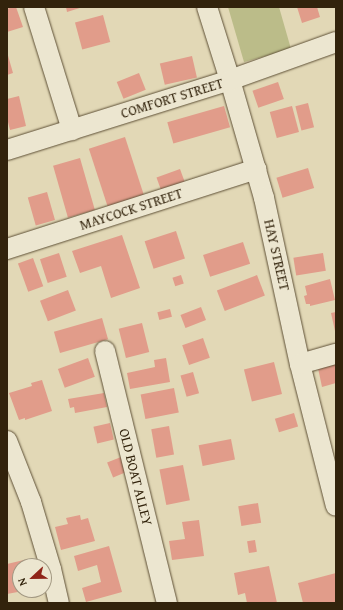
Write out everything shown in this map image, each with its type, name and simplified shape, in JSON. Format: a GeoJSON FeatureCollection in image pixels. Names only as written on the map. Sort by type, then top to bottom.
{"type":"FeatureCollection","features":[{"type":"Feature","properties":{"kind":"street"},"geometry":{"type":"LineString","coordinates":[[34,7],[72,130]]}},
{"type":"Feature","properties":{"kind":"street","name":"HAY STREET"},"geometry":{"type":"LineString","coordinates":[[207,7],[264,198],[300,364],[336,506]]}},
{"type":"Feature","properties":{"kind":"street","name":"COMFORT STREET"},"geometry":{"type":"LineString","coordinates":[[7,150],[230,80],[336,42]]}},
{"type":"Feature","properties":{"kind":"street","name":"MAYCOCK STREET"},"geometry":{"type":"LineString","coordinates":[[7,249],[256,169]]}},
{"type":"Feature","properties":{"kind":"street","name":"OLD BOAT ALLEY"},"geometry":{"type":"LineString","coordinates":[[105,351],[167,603]]}},
{"type":"Feature","properties":{"kind":"street"},"geometry":{"type":"LineString","coordinates":[[300,364],[336,354]]}},
{"type":"Feature","properties":{"kind":"street"},"geometry":{"type":"LineString","coordinates":[[7,441],[31,502],[51,569],[59,603]]}},
{"type":"Feature","properties":{"kind":"green space"},"geometry":{"type":"Polygon","coordinates":[[[228,7],[279,7],[291,49],[244,62],[228,7]]]}},
{"type":"Feature","properties":{"kind":"building"},"geometry":{"type":"Polygon","coordinates":[[[16,7],[23,27],[7,32],[7,9],[16,7]]]}},
{"type":"Feature","properties":{"kind":"building"},"geometry":{"type":"Polygon","coordinates":[[[66,7],[83,7],[67,12],[66,7]]]}},
{"type":"Feature","properties":{"kind":"building"},"geometry":{"type":"Polygon","coordinates":[[[297,7],[317,7],[320,17],[302,23],[297,7]]]}},
{"type":"Feature","properties":{"kind":"building"},"geometry":{"type":"Polygon","coordinates":[[[103,15],[110,42],[82,50],[75,23],[103,15]]]}},
{"type":"Feature","properties":{"kind":"building"},"geometry":{"type":"Polygon","coordinates":[[[7,52],[13,73],[7,75],[7,52]]]}},
{"type":"Feature","properties":{"kind":"building"},"geometry":{"type":"Polygon","coordinates":[[[192,56],[197,77],[165,85],[160,63],[192,56]]]}},
{"type":"Feature","properties":{"kind":"building"},"geometry":{"type":"Polygon","coordinates":[[[139,73],[146,90],[123,99],[117,82],[139,73]]]}},
{"type":"Feature","properties":{"kind":"building"},"geometry":{"type":"Polygon","coordinates":[[[278,82],[284,99],[258,108],[252,91],[278,82]]]}},
{"type":"Feature","properties":{"kind":"building"},"geometry":{"type":"Polygon","coordinates":[[[19,96],[26,126],[10,130],[7,118],[7,99],[19,96]]]}},
{"type":"Feature","properties":{"kind":"building"},"geometry":{"type":"Polygon","coordinates":[[[308,103],[314,127],[301,130],[295,106],[308,103]]]}},
{"type":"Feature","properties":{"kind":"building"},"geometry":{"type":"Polygon","coordinates":[[[224,106],[230,127],[173,143],[167,122],[224,106]]]}},
{"type":"Feature","properties":{"kind":"building"},"geometry":{"type":"Polygon","coordinates":[[[292,106],[299,132],[277,138],[270,112],[292,106]]]}},
{"type":"Feature","properties":{"kind":"building"},"geometry":{"type":"Polygon","coordinates":[[[125,137],[144,195],[108,207],[89,149],[125,137]]]}},
{"type":"Feature","properties":{"kind":"building"},"geometry":{"type":"Polygon","coordinates":[[[80,158],[95,210],[68,218],[53,166],[80,158]]]}},
{"type":"Feature","properties":{"kind":"building"},"geometry":{"type":"Polygon","coordinates":[[[308,168],[314,188],[283,198],[276,178],[308,168]]]}},
{"type":"Feature","properties":{"kind":"building"},"geometry":{"type":"Polygon","coordinates":[[[180,169],[185,183],[162,192],[157,178],[180,169]]]}},
{"type":"Feature","properties":{"kind":"building"},"geometry":{"type":"Polygon","coordinates":[[[47,192],[55,220],[36,225],[28,198],[47,192]]]}},
{"type":"Feature","properties":{"kind":"building"},"geometry":{"type":"Polygon","coordinates":[[[176,231],[185,259],[154,269],[145,241],[176,231]]]}},
{"type":"Feature","properties":{"kind":"building"},"geometry":{"type":"Polygon","coordinates":[[[122,235],[140,288],[111,298],[101,266],[80,273],[72,251],[122,235]]]}},
{"type":"Feature","properties":{"kind":"building"},"geometry":{"type":"Polygon","coordinates":[[[243,242],[250,264],[210,277],[203,255],[243,242]]]}},
{"type":"Feature","properties":{"kind":"building"},"geometry":{"type":"Polygon","coordinates":[[[59,253],[67,277],[48,283],[40,259],[59,253]]]}},
{"type":"Feature","properties":{"kind":"building"},"geometry":{"type":"Polygon","coordinates":[[[323,253],[326,271],[296,275],[293,258],[323,253]]]}},
{"type":"Feature","properties":{"kind":"building"},"geometry":{"type":"Polygon","coordinates":[[[33,258],[43,286],[28,292],[18,263],[33,258]]]}},
{"type":"Feature","properties":{"kind":"building"},"geometry":{"type":"Polygon","coordinates":[[[181,275],[184,284],[175,286],[172,278],[181,275]]]}},
{"type":"Feature","properties":{"kind":"building"},"geometry":{"type":"Polygon","coordinates":[[[257,275],[265,296],[225,311],[217,290],[257,275]]]}},
{"type":"Feature","properties":{"kind":"building"},"geometry":{"type":"Polygon","coordinates":[[[330,279],[335,300],[310,306],[310,304],[306,304],[304,296],[307,295],[305,286],[330,279]]]}},
{"type":"Feature","properties":{"kind":"building"},"geometry":{"type":"Polygon","coordinates":[[[68,290],[76,311],[48,321],[40,301],[68,290]]]}},
{"type":"Feature","properties":{"kind":"building"},"geometry":{"type":"Polygon","coordinates":[[[201,307],[206,320],[185,328],[180,315],[201,307]]]}},
{"type":"Feature","properties":{"kind":"building"},"geometry":{"type":"Polygon","coordinates":[[[170,309],[172,317],[159,320],[157,312],[170,309]]]}},
{"type":"Feature","properties":{"kind":"building"},"geometry":{"type":"Polygon","coordinates":[[[336,312],[336,331],[335,331],[331,313],[336,312]]]}},
{"type":"Feature","properties":{"kind":"building"},"geometry":{"type":"Polygon","coordinates":[[[102,318],[108,339],[60,353],[54,332],[102,318]]]}},
{"type":"Feature","properties":{"kind":"building"},"geometry":{"type":"Polygon","coordinates":[[[142,323],[149,352],[126,358],[119,329],[142,323]]]}},
{"type":"Feature","properties":{"kind":"building"},"geometry":{"type":"Polygon","coordinates":[[[203,338],[210,358],[189,365],[182,345],[203,338]]]}},
{"type":"Feature","properties":{"kind":"building"},"geometry":{"type":"Polygon","coordinates":[[[88,358],[95,377],[65,388],[58,369],[88,358]]]}},
{"type":"Feature","properties":{"kind":"building"},"geometry":{"type":"Polygon","coordinates":[[[166,358],[170,382],[130,389],[127,373],[155,367],[154,360],[166,358]]]}},
{"type":"Feature","properties":{"kind":"building"},"geometry":{"type":"Polygon","coordinates":[[[274,362],[282,394],[252,402],[244,369],[274,362]]]}},
{"type":"Feature","properties":{"kind":"building"},"geometry":{"type":"Polygon","coordinates":[[[336,363],[336,383],[322,387],[318,368],[336,363]]]}},
{"type":"Feature","properties":{"kind":"building"},"geometry":{"type":"Polygon","coordinates":[[[193,372],[199,393],[187,397],[181,376],[193,372]]]}},
{"type":"Feature","properties":{"kind":"building"},"geometry":{"type":"Polygon","coordinates":[[[42,380],[52,411],[25,420],[25,418],[19,420],[9,393],[32,386],[31,383],[42,380]]]}},
{"type":"Feature","properties":{"kind":"building"},"geometry":{"type":"Polygon","coordinates":[[[174,388],[179,413],[145,419],[141,394],[174,388]]]}},
{"type":"Feature","properties":{"kind":"building"},"geometry":{"type":"Polygon","coordinates":[[[104,393],[107,407],[75,413],[74,407],[70,408],[68,399],[104,393]]]}},
{"type":"Feature","properties":{"kind":"building"},"geometry":{"type":"Polygon","coordinates":[[[294,413],[298,426],[279,432],[275,419],[294,413]]]}},
{"type":"Feature","properties":{"kind":"building"},"geometry":{"type":"Polygon","coordinates":[[[110,423],[114,440],[97,443],[93,427],[110,423]]]}},
{"type":"Feature","properties":{"kind":"building"},"geometry":{"type":"Polygon","coordinates":[[[169,426],[174,455],[156,458],[151,429],[169,426]]]}},
{"type":"Feature","properties":{"kind":"building"},"geometry":{"type":"Polygon","coordinates":[[[231,439],[235,460],[203,466],[199,445],[231,439]]]}},
{"type":"Feature","properties":{"kind":"building"},"geometry":{"type":"Polygon","coordinates":[[[121,457],[127,472],[113,477],[107,463],[121,457]]]}},
{"type":"Feature","properties":{"kind":"building"},"geometry":{"type":"Polygon","coordinates":[[[183,465],[190,500],[166,505],[159,470],[183,465]]]}},
{"type":"Feature","properties":{"kind":"building"},"geometry":{"type":"Polygon","coordinates":[[[258,503],[261,523],[241,526],[238,506],[258,503]]]}},
{"type":"Feature","properties":{"kind":"building"},"geometry":{"type":"Polygon","coordinates":[[[80,515],[81,520],[88,518],[95,541],[61,550],[55,527],[68,524],[66,518],[80,515]]]}},
{"type":"Feature","properties":{"kind":"building"},"geometry":{"type":"Polygon","coordinates":[[[199,520],[204,556],[172,560],[169,541],[185,539],[182,522],[199,520]]]}},
{"type":"Feature","properties":{"kind":"building"},"geometry":{"type":"Polygon","coordinates":[[[255,540],[257,552],[249,553],[247,541],[255,540]]]}},
{"type":"Feature","properties":{"kind":"building"},"geometry":{"type":"Polygon","coordinates":[[[109,546],[122,592],[86,602],[82,588],[101,582],[97,565],[78,571],[74,556],[109,546]]]}},
{"type":"Feature","properties":{"kind":"building"},"geometry":{"type":"Polygon","coordinates":[[[12,563],[12,593],[7,594],[7,564],[12,563]]]}},
{"type":"Feature","properties":{"kind":"building"},"geometry":{"type":"Polygon","coordinates":[[[269,566],[277,603],[247,603],[245,593],[238,595],[234,573],[269,566]]]}},
{"type":"Feature","properties":{"kind":"building"},"geometry":{"type":"Polygon","coordinates":[[[336,573],[336,603],[303,603],[298,583],[336,573]]]}}]}
